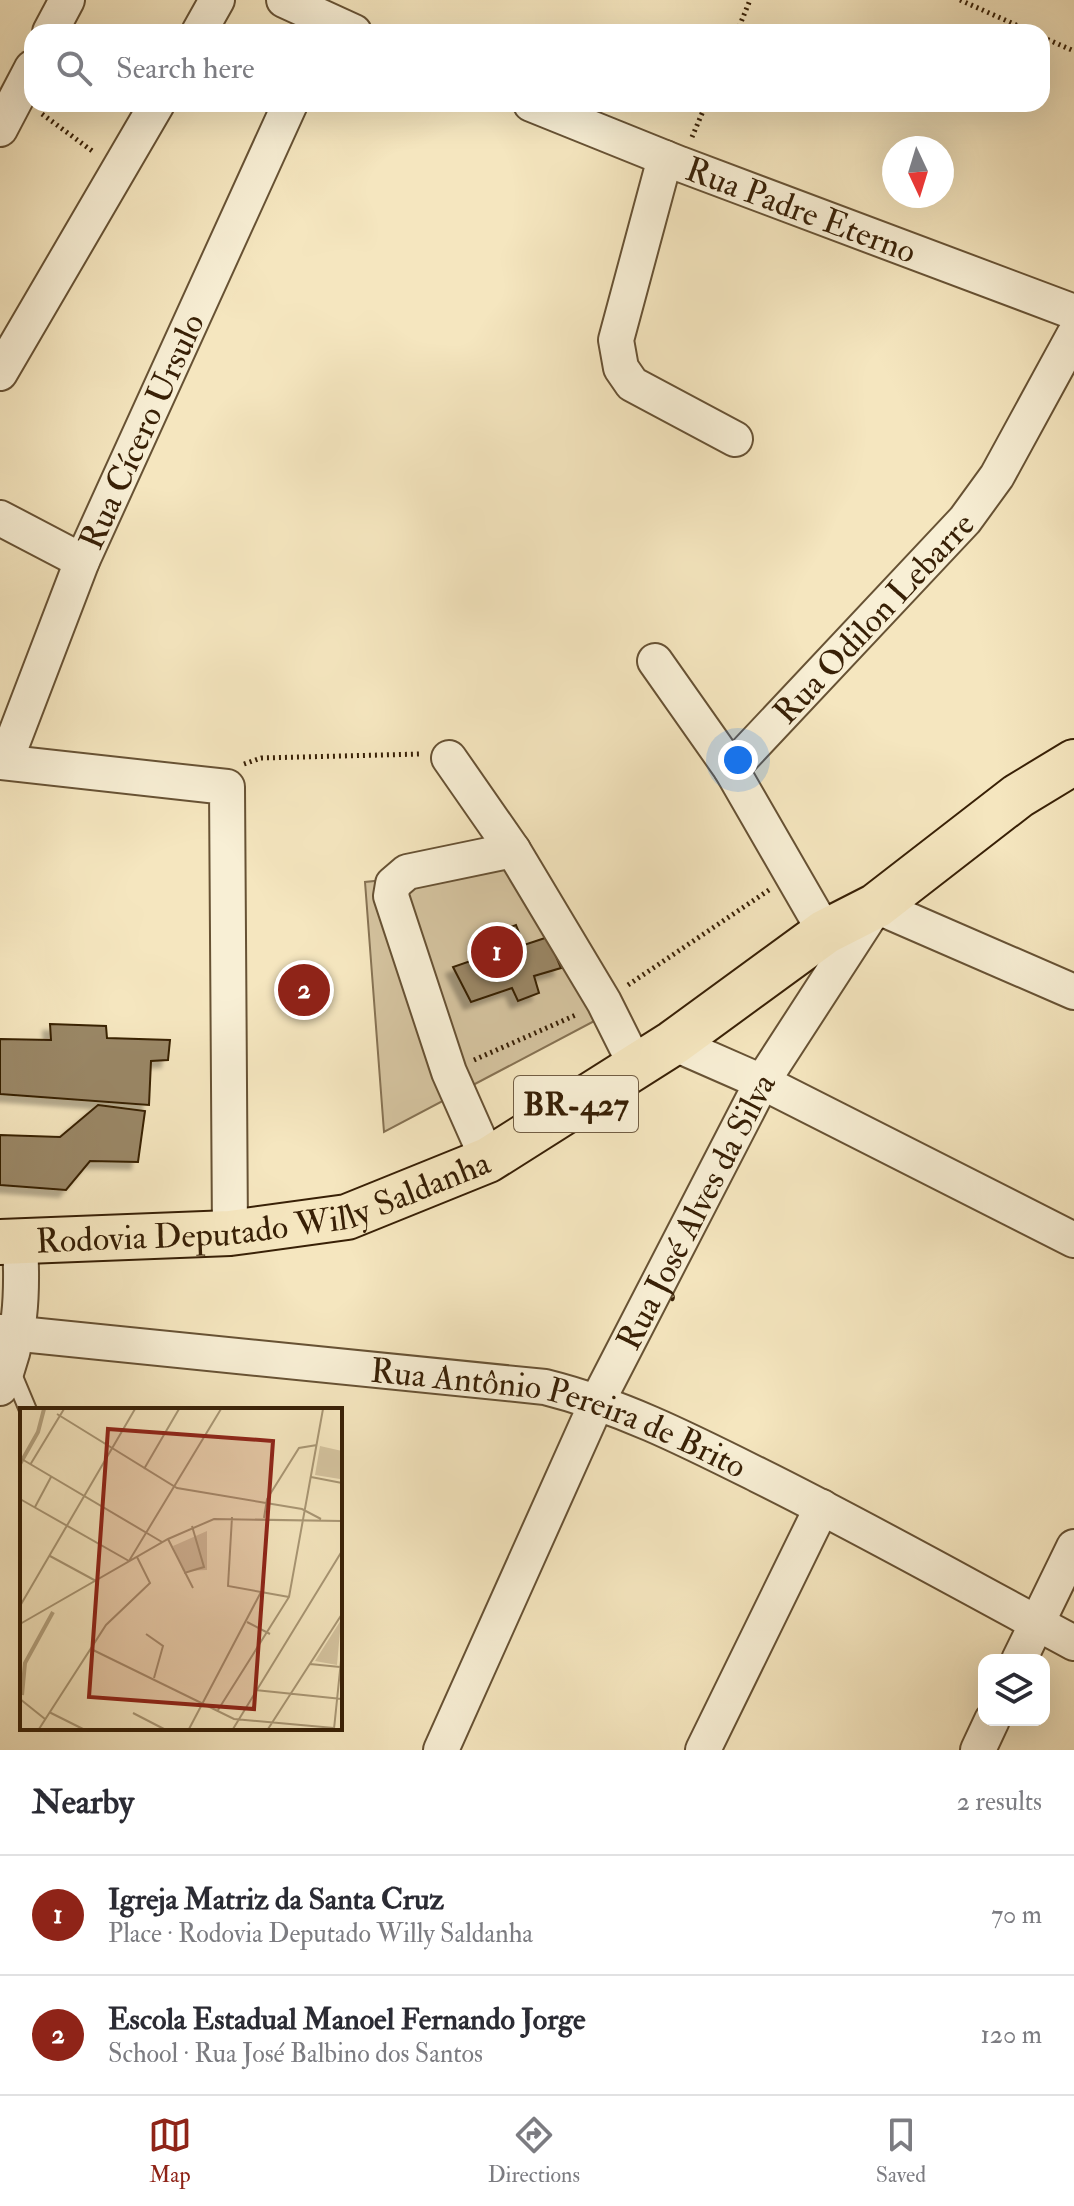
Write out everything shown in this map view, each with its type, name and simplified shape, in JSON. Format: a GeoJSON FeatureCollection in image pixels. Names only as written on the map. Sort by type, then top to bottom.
{"type":"FeatureCollection","features":[{"type":"Feature","properties":{"kind":"main road","name":"Rodovia Deputado Willy Saldanha"},"geometry":{"type":"LineString","coordinates":[[10,1242],[230,1233],[347,1217],[488,1160],[673,1043],[825,932],[876,906],[1018,796],[1074,762]]}},
{"type":"Feature","properties":{"kind":"street"},"geometry":{"type":"LineString","coordinates":[[54,24],[67,0]]}},
{"type":"Feature","properties":{"kind":"street"},"geometry":{"type":"LineString","coordinates":[[204,24],[217,0]]}},
{"type":"Feature","properties":{"kind":"street"},"geometry":{"type":"LineString","coordinates":[[284,0],[336,21]]}},
{"type":"Feature","properties":{"kind":"street"},"geometry":{"type":"LineString","coordinates":[[0,373],[152,112]]}},
{"type":"Feature","properties":{"kind":"street","name":"Rua Cícero Ursulo"},"geometry":{"type":"LineString","coordinates":[[2,762],[82,561],[286,112]]}},
{"type":"Feature","properties":{"kind":"street","name":"Rua Padre Eterno"},"geometry":{"type":"LineString","coordinates":[[551,112],[1074,312]]}},
{"type":"Feature","properties":{"kind":"street"},"geometry":{"type":"LineString","coordinates":[[665,158],[616,340],[621,368],[632,384],[735,439]]}},
{"type":"Feature","properties":{"kind":"street","name":"Rua Odilon Lebarre"},"geometry":{"type":"LineString","coordinates":[[731,769],[965,520],[997,476],[1074,335]]}},
{"type":"Feature","properties":{"kind":"street"},"geometry":{"type":"LineString","coordinates":[[0,518],[82,561]]}},
{"type":"Feature","properties":{"kind":"street"},"geometry":{"type":"LineString","coordinates":[[655,661],[731,769],[825,932]]}},
{"type":"Feature","properties":{"kind":"street"},"geometry":{"type":"LineString","coordinates":[[449,758],[513,850],[604,1002],[636,1066]]}},
{"type":"Feature","properties":{"kind":"street"},"geometry":{"type":"LineString","coordinates":[[2,762],[227,787],[230,1233]]}},
{"type":"Feature","properties":{"kind":"street"},"geometry":{"type":"LineString","coordinates":[[488,1160],[449,1072],[391,896],[393,884],[407,872],[513,850]]}},
{"type":"Feature","properties":{"kind":"street"},"geometry":{"type":"LineString","coordinates":[[876,906],[1074,992]]}},
{"type":"Feature","properties":{"kind":"street","name":"Rua José Alves da Silva"},"geometry":{"type":"LineString","coordinates":[[441,1750],[598,1400],[762,1082],[876,906]]}},
{"type":"Feature","properties":{"kind":"street"},"geometry":{"type":"LineString","coordinates":[[673,1043],[762,1082],[1074,1240]]}},
{"type":"Feature","properties":{"kind":"street"},"geometry":{"type":"LineString","coordinates":[[7,1355],[23,1294],[10,1242]]}},
{"type":"Feature","properties":{"kind":"street","name":"Rua Antônio Pereira de Brito"},"geometry":{"type":"LineString","coordinates":[[7,1355],[545,1387],[598,1400],[651,1422],[822,1507],[1074,1643]]}},
{"type":"Feature","properties":{"kind":"street"},"geometry":{"type":"LineString","coordinates":[[703,1750],[822,1507]]}},
{"type":"Feature","properties":{"kind":"street"},"geometry":{"type":"LineString","coordinates":[[1022,1654],[1074,1547]]}},
{"type":"Feature","properties":{"kind":"street"},"geometry":{"type":"LineString","coordinates":[[978,1750],[989,1726]]}},
{"type":"Feature","properties":{"kind":"lane"},"geometry":{"type":"LineString","coordinates":[[7,1355],[27,1408]]}},
{"type":"Feature","properties":{"kind":"path"},"geometry":{"type":"LineString","coordinates":[[740,24],[750,0]]}},
{"type":"Feature","properties":{"kind":"path"},"geometry":{"type":"LineString","coordinates":[[960,0],[1014,24]]}},
{"type":"Feature","properties":{"kind":"path"},"geometry":{"type":"LineString","coordinates":[[1050,40],[1074,51]]}},
{"type":"Feature","properties":{"kind":"path"},"geometry":{"type":"LineString","coordinates":[[10,108],[119,170]]}},
{"type":"Feature","properties":{"kind":"path"},"geometry":{"type":"LineString","coordinates":[[227,787],[245,763],[261,758],[439,753],[449,758]]}},
{"type":"Feature","properties":{"kind":"shaded area"},"geometry":{"type":"Polygon","coordinates":[[[522,866],[600,1018],[384,1132],[365,882],[522,866]]]}},
{"type":"Feature","properties":{"kind":"building"},"geometry":{"type":"Polygon","coordinates":[[[516,925],[524,945],[548,937],[561,968],[534,976],[539,993],[518,1001],[512,988],[471,1002],[453,967],[497,952],[487,936],[516,925]]]}},
{"type":"Feature","properties":{"kind":"building"},"geometry":{"type":"Polygon","coordinates":[[[50,1024],[106,1026],[107,1038],[170,1040],[168,1060],[151,1061],[149,1105],[0,1094],[0,1039],[51,1040],[50,1024]]]}},
{"type":"Feature","properties":{"kind":"building"},"geometry":{"type":"Polygon","coordinates":[[[98,1105],[145,1111],[138,1162],[90,1161],[66,1190],[0,1185],[0,1135],[60,1137],[98,1105]]]}},
{"type":"Feature","properties":{"kind":"place","name":"Igreja Matriz da Santa Cruz"},"geometry":{"type":"Point","coordinates":[497,952]}},
{"type":"Feature","properties":{"kind":"place","name":"Escola Estadual Manoel Fernando Jorge"},"geometry":{"type":"Point","coordinates":[304,990]}}]}
